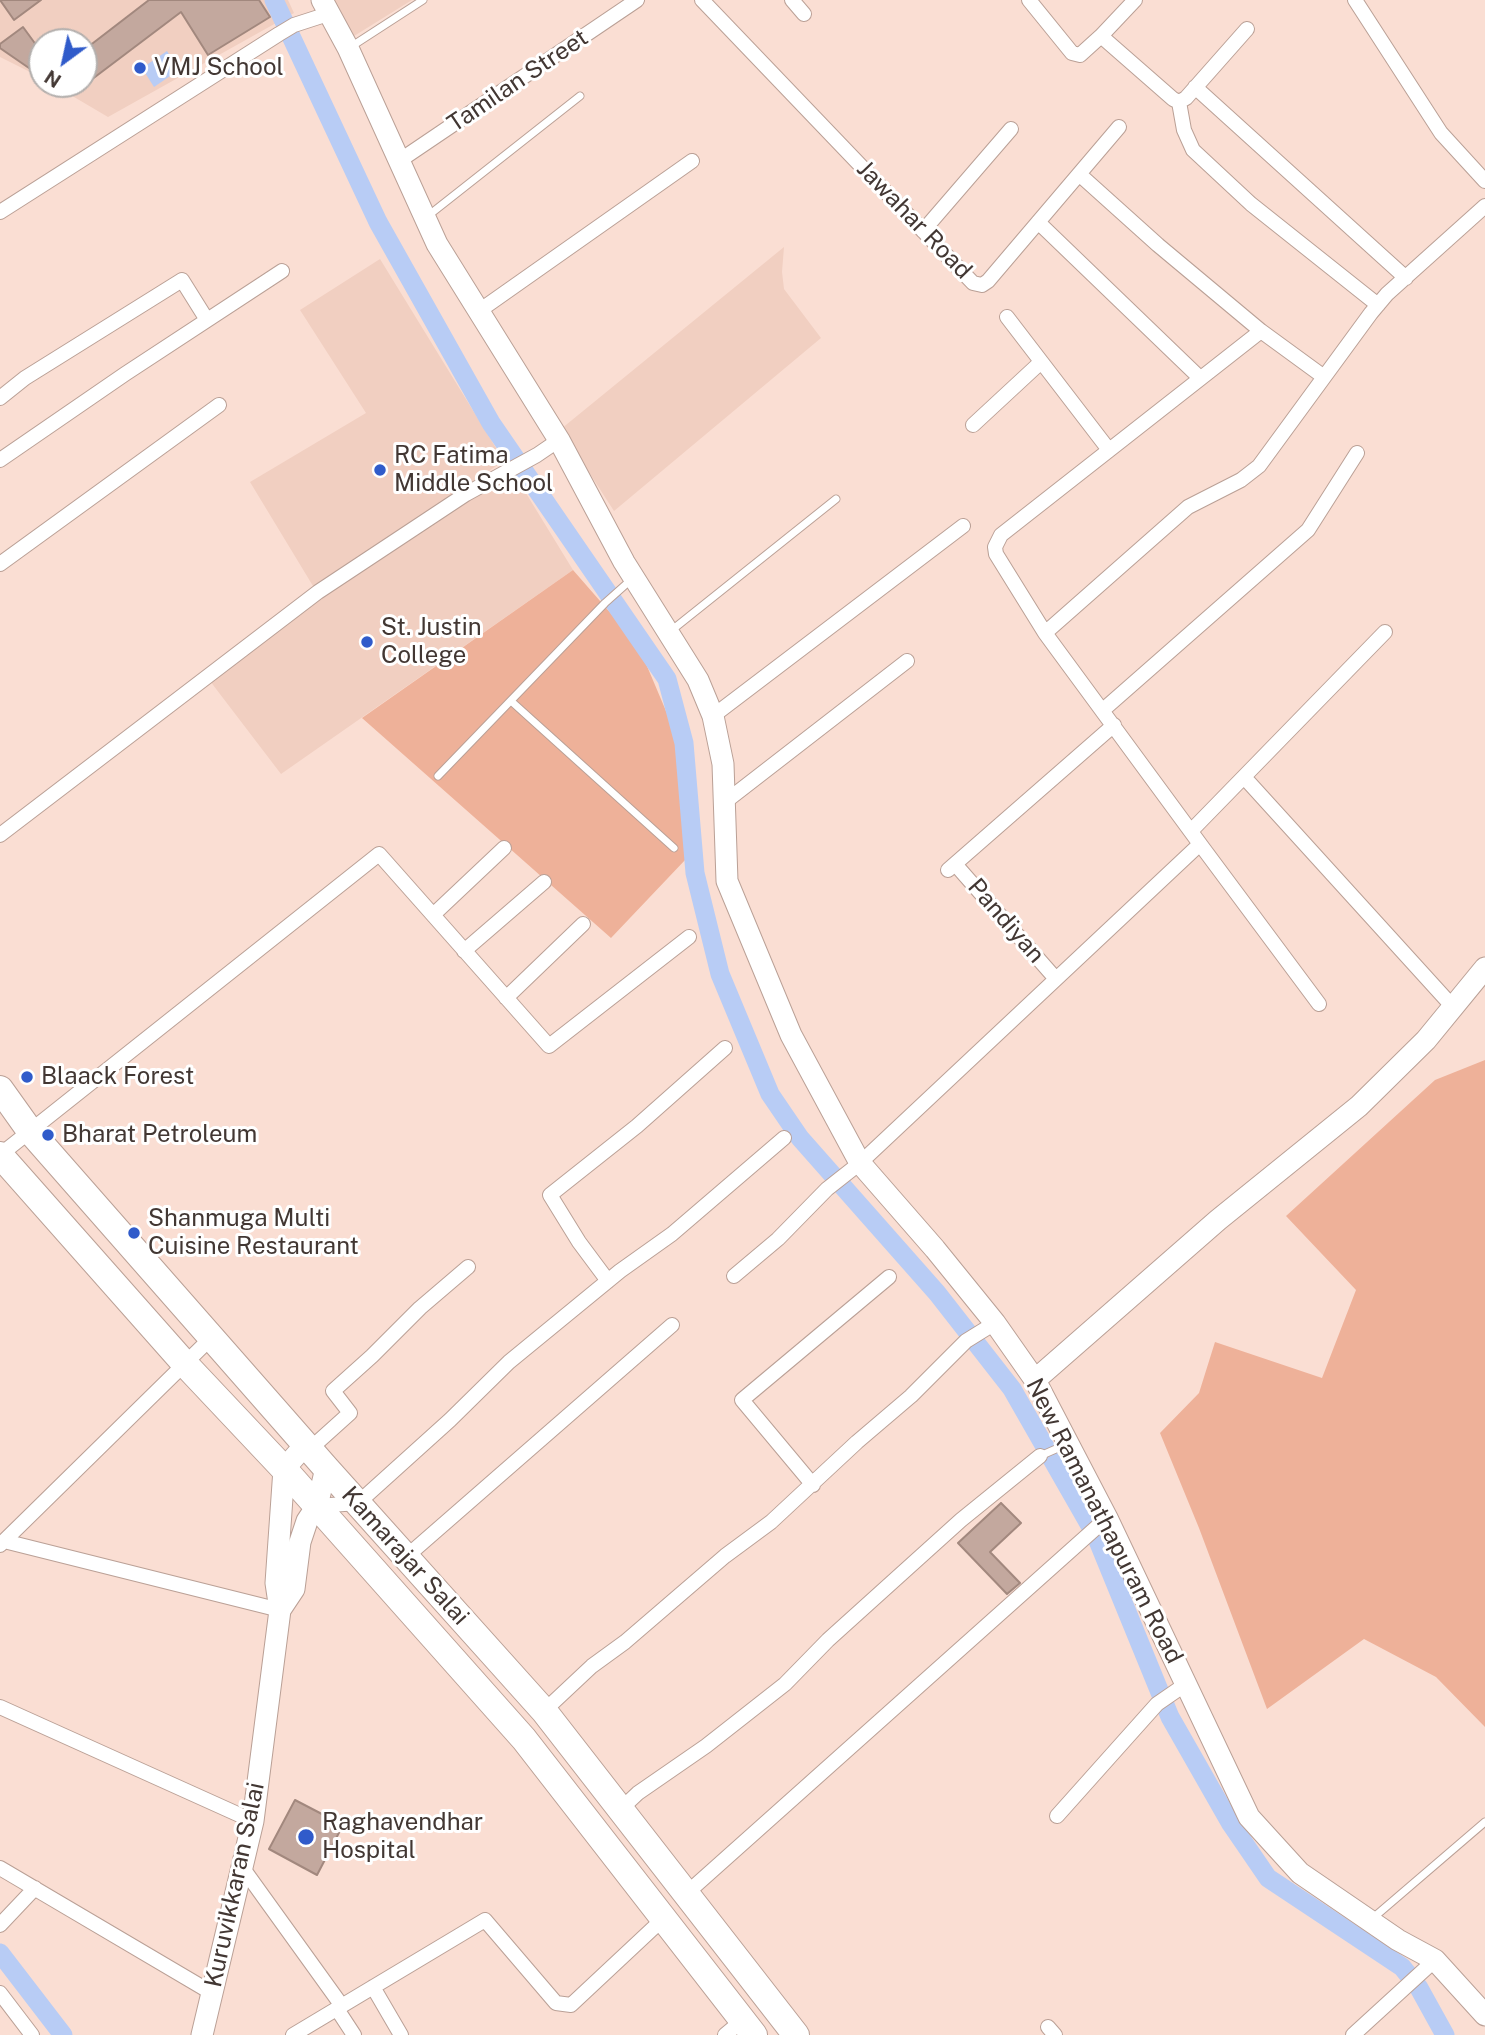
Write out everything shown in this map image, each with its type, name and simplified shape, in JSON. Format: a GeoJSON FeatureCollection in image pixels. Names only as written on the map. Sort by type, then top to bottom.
{"type":"FeatureCollection","features":[{"type":"Feature","properties":{"kind":"highway","name":"Kamarajar Salai"},"geometry":{"type":"LineString","coordinates":[[0,1089],[30,1131],[544,1711],[796,2035]]}},
{"type":"Feature","properties":{"kind":"highway","name":"Kamarajar Salai"},"geometry":{"type":"LineString","coordinates":[[0,1155],[185,1364],[285,1468],[524,1739],[664,1918],[741,2030]]}},
{"type":"Feature","properties":{"kind":"main road","name":"New Ramanathapuram Road"},"geometry":{"type":"LineString","coordinates":[[325,7],[348,48],[436,244],[480,311],[503,355],[559,440],[626,584],[668,633],[698,680],[713,716],[723,764],[727,881],[790,1035],[852,1170],[935,1249],[980,1332],[1035,1380],[1062,1446],[1178,1689],[1249,1817],[1300,1873],[1398,1940],[1435,1960],[1485,2015]]}},
{"type":"Feature","properties":{"kind":"main road"},"geometry":{"type":"LineString","coordinates":[[1035,1380],[1218,1220],[1359,1105],[1426,1040],[1485,968]]}},
{"type":"Feature","properties":{"kind":"main road"},"geometry":{"type":"LineString","coordinates":[[285,1468],[314,1453]]}},
{"type":"Feature","properties":{"kind":"main road","name":"Kuruvikkaran Salai"},"geometry":{"type":"LineString","coordinates":[[280,1610],[294,1589],[300,1542],[307,1521],[317,1506],[314,1453]]}},
{"type":"Feature","properties":{"kind":"main road","name":"Kuruvikkaran Salai"},"geometry":{"type":"LineString","coordinates":[[202,2035],[253,1821],[280,1610],[276,1583],[285,1468]]}},
{"type":"Feature","properties":{"kind":"street","name":"Tamilan Street"},"geometry":{"type":"LineString","coordinates":[[399,161],[637,0]]}},
{"type":"Feature","properties":{"kind":"street","name":"Jawahar Road"},"geometry":{"type":"LineString","coordinates":[[702,0],[973,283],[982,285],[988,281],[1119,127]]}},
{"type":"Feature","properties":{"kind":"street"},"geometry":{"type":"LineString","coordinates":[[792,0],[804,14]]}},
{"type":"Feature","properties":{"kind":"street"},"geometry":{"type":"LineString","coordinates":[[1035,2],[1072,53],[1080,55],[1135,0]]}},
{"type":"Feature","properties":{"kind":"street"},"geometry":{"type":"LineString","coordinates":[[1355,0],[1441,133],[1485,181]]}},
{"type":"Feature","properties":{"kind":"street"},"geometry":{"type":"LineString","coordinates":[[1,209],[325,7]]}},
{"type":"Feature","properties":{"kind":"street"},"geometry":{"type":"LineString","coordinates":[[1179,102],[1247,29]]}},
{"type":"Feature","properties":{"kind":"street"},"geometry":{"type":"LineString","coordinates":[[1101,36],[1179,102]]}},
{"type":"Feature","properties":{"kind":"street"},"geometry":{"type":"LineString","coordinates":[[1195,87],[1406,278]]}},
{"type":"Feature","properties":{"kind":"street"},"geometry":{"type":"LineString","coordinates":[[1179,102],[1184,130],[1193,150],[1251,204],[1378,305]]}},
{"type":"Feature","properties":{"kind":"street"},"geometry":{"type":"LineString","coordinates":[[923,231],[1011,129]]}},
{"type":"Feature","properties":{"kind":"street"},"geometry":{"type":"LineString","coordinates":[[480,311],[692,161]]}},
{"type":"Feature","properties":{"kind":"street"},"geometry":{"type":"LineString","coordinates":[[1079,174],[1158,245],[1261,331],[1324,377]]}},
{"type":"Feature","properties":{"kind":"street"},"geometry":{"type":"LineString","coordinates":[[1045,633],[1188,507],[1241,480],[1259,466],[1378,305],[1485,206]]}},
{"type":"Feature","properties":{"kind":"street"},"geometry":{"type":"LineString","coordinates":[[1038,222],[1200,378]]}},
{"type":"Feature","properties":{"kind":"street"},"geometry":{"type":"LineString","coordinates":[[0,460],[282,271]]}},
{"type":"Feature","properties":{"kind":"street"},"geometry":{"type":"LineString","coordinates":[[0,398],[25,378],[182,279],[207,320]]}},
{"type":"Feature","properties":{"kind":"street"},"geometry":{"type":"LineString","coordinates":[[1007,317],[1110,450]]}},
{"type":"Feature","properties":{"kind":"street"},"geometry":{"type":"LineString","coordinates":[[1261,331],[1002,535],[995,547],[996,554],[1045,633],[1319,1004]]}},
{"type":"Feature","properties":{"kind":"street"},"geometry":{"type":"LineString","coordinates":[[973,425],[1041,362]]}},
{"type":"Feature","properties":{"kind":"street"},"geometry":{"type":"LineString","coordinates":[[0,564],[219,405]]}},
{"type":"Feature","properties":{"kind":"street"},"geometry":{"type":"LineString","coordinates":[[0,835],[318,592],[466,494],[559,440]]}},
{"type":"Feature","properties":{"kind":"street"},"geometry":{"type":"LineString","coordinates":[[1103,710],[1308,530],[1357,453]]}},
{"type":"Feature","properties":{"kind":"street"},"geometry":{"type":"LineString","coordinates":[[713,716],[963,526]]}},
{"type":"Feature","properties":{"kind":"street"},"geometry":{"type":"LineString","coordinates":[[1191,831],[1385,632]]}},
{"type":"Feature","properties":{"kind":"street"},"geometry":{"type":"LineString","coordinates":[[724,802],[907,661]]}},
{"type":"Feature","properties":{"kind":"street","name":"Pandiyan"},"geometry":{"type":"LineString","coordinates":[[1056,979],[952,867],[1114,726]]}},
{"type":"Feature","properties":{"kind":"street"},"geometry":{"type":"LineString","coordinates":[[1244,777],[1453,1007]]}},
{"type":"Feature","properties":{"kind":"street"},"geometry":{"type":"LineString","coordinates":[[734,1276],[778,1239],[831,1186],[852,1170],[1200,844]]}},
{"type":"Feature","properties":{"kind":"street"},"geometry":{"type":"LineString","coordinates":[[433,915],[504,848]]}},
{"type":"Feature","properties":{"kind":"street"},"geometry":{"type":"LineString","coordinates":[[0,1155],[379,854],[549,1046],[689,937]]}},
{"type":"Feature","properties":{"kind":"street"},"geometry":{"type":"LineString","coordinates":[[464,951],[544,882]]}},
{"type":"Feature","properties":{"kind":"street"},"geometry":{"type":"LineString","coordinates":[[506,998],[583,925]]}},
{"type":"Feature","properties":{"kind":"street"},"geometry":{"type":"LineString","coordinates":[[608,1281],[579,1242],[550,1195],[637,1126],[725,1048]]}},
{"type":"Feature","properties":{"kind":"street"},"geometry":{"type":"LineString","coordinates":[[317,1506],[358,1503],[450,1420],[509,1362],[608,1281],[672,1234],[784,1138]]}},
{"type":"Feature","properties":{"kind":"street"},"geometry":{"type":"LineString","coordinates":[[314,1453],[350,1413],[333,1391],[420,1308],[468,1267]]}},
{"type":"Feature","properties":{"kind":"street"},"geometry":{"type":"LineString","coordinates":[[813,1485],[742,1400],[888,1277]]}},
{"type":"Feature","properties":{"kind":"street"},"geometry":{"type":"LineString","coordinates":[[406,1557],[672,1325]]}},
{"type":"Feature","properties":{"kind":"street"},"geometry":{"type":"LineString","coordinates":[[544,1711],[592,1666],[625,1642],[725,1556],[771,1522],[980,1332]]}},
{"type":"Feature","properties":{"kind":"street"},"geometry":{"type":"LineString","coordinates":[[2,1543],[212,1337]]}},
{"type":"Feature","properties":{"kind":"street"},"geometry":{"type":"LineString","coordinates":[[620,1810],[638,1793],[706,1746],[785,1684],[828,1640],[961,1520],[1040,1456]]}},
{"type":"Feature","properties":{"kind":"street"},"geometry":{"type":"LineString","coordinates":[[687,1893],[1101,1523]]}},
{"type":"Feature","properties":{"kind":"street"},"geometry":{"type":"LineString","coordinates":[[2,1543],[280,1610]]}},
{"type":"Feature","properties":{"kind":"street"},"geometry":{"type":"LineString","coordinates":[[1057,1816],[1157,1704],[1178,1689]]}},
{"type":"Feature","properties":{"kind":"street"},"geometry":{"type":"LineString","coordinates":[[0,1707],[253,1821]]}},
{"type":"Feature","properties":{"kind":"street"},"geometry":{"type":"LineString","coordinates":[[242,1867],[340,2007],[354,2035]]}},
{"type":"Feature","properties":{"kind":"street"},"geometry":{"type":"LineString","coordinates":[[0,1868],[212,1993]]}},
{"type":"Feature","properties":{"kind":"street"},"geometry":{"type":"LineString","coordinates":[[0,1925],[35,1888]]}},
{"type":"Feature","properties":{"kind":"street"},"geometry":{"type":"LineString","coordinates":[[293,2035],[485,1920],[556,2003],[571,2005],[664,1918]]}},
{"type":"Feature","properties":{"kind":"street"},"geometry":{"type":"LineString","coordinates":[[1353,2035],[1435,1960]]}},
{"type":"Feature","properties":{"kind":"street"},"geometry":{"type":"LineString","coordinates":[[373,1987],[401,2035]]}},
{"type":"Feature","properties":{"kind":"street"},"geometry":{"type":"LineString","coordinates":[[0,1993],[32,2035]]}},
{"type":"Feature","properties":{"kind":"lane"},"geometry":{"type":"LineString","coordinates":[[348,48],[423,0]]}},
{"type":"Feature","properties":{"kind":"lane"},"geometry":{"type":"LineString","coordinates":[[425,218],[580,96]]}},
{"type":"Feature","properties":{"kind":"lane"},"geometry":{"type":"LineString","coordinates":[[668,633],[836,499]]}},
{"type":"Feature","properties":{"kind":"lane"},"geometry":{"type":"LineString","coordinates":[[438,776],[626,584]]}},
{"type":"Feature","properties":{"kind":"lane"},"geometry":{"type":"LineString","coordinates":[[511,701],[674,848]]}},
{"type":"Feature","properties":{"kind":"lane"},"geometry":{"type":"LineString","coordinates":[[1040,1456],[1062,1446]]}},
{"type":"Feature","properties":{"kind":"lane"},"geometry":{"type":"LineString","coordinates":[[1370,1921],[1485,1822]]}},
{"type":"Feature","properties":{"kind":"shaded area","name":"VMJ School"},"geometry":{"type":"Polygon","coordinates":[[[0,0],[288,0],[294,13],[108,117],[76,98],[98,98],[98,28],[28,28],[28,71],[0,57],[0,0]]]}},
{"type":"Feature","properties":{"kind":"shaded area"},"geometry":{"type":"Polygon","coordinates":[[[327,0],[412,0],[346,41],[327,0]]]}},
{"type":"Feature","properties":{"kind":"shaded area"},"geometry":{"type":"Polygon","coordinates":[[[784,247],[784,289],[821,338],[614,511],[561,429],[784,247]]]}},
{"type":"Feature","properties":{"kind":"shaded area","name":"RC Fatima Middle School"},"geometry":{"type":"Polygon","coordinates":[[[380,259],[504,461],[313,586],[250,482],[366,413],[300,310],[380,259]]]}},
{"type":"Feature","properties":{"kind":"shaded area","name":"St. Justin College"},"geometry":{"type":"Polygon","coordinates":[[[513,472],[573,570],[281,774],[210,681],[316,602],[513,472]]]}},
{"type":"Feature","properties":{"kind":"shaded area"},"geometry":{"type":"Polygon","coordinates":[[[573,570],[621,625],[644,659],[674,730],[679,765],[686,859],[611,938],[362,718],[573,570]]]}},
{"type":"Feature","properties":{"kind":"shaded area"},"geometry":{"type":"Polygon","coordinates":[[[1485,1060],[1485,1727],[1436,1677],[1364,1639],[1267,1709],[1160,1433],[1199,1393],[1215,1342],[1322,1378],[1356,1290],[1286,1216],[1435,1080],[1485,1060]]]}},
{"type":"Feature","properties":{"kind":"water"},"geometry":{"type":"Polygon","coordinates":[[[167,51],[179,70],[154,87],[142,68],[167,51]]]}},
{"type":"Feature","properties":{"kind":"building"},"geometry":{"type":"Polygon","coordinates":[[[0,0],[41,0],[14,20],[0,0]]]}},
{"type":"Feature","properties":{"kind":"building"},"geometry":{"type":"Polygon","coordinates":[[[149,0],[259,0],[270,17],[208,55],[181,12],[98,75],[98,39],[149,0]]]}},
{"type":"Feature","properties":{"kind":"building"},"geometry":{"type":"Polygon","coordinates":[[[23,27],[28,34],[28,67],[0,48],[0,44],[23,27]]]}},
{"type":"Feature","properties":{"kind":"building"},"geometry":{"type":"Polygon","coordinates":[[[1001,1503],[1021,1523],[990,1552],[1020,1583],[1007,1594],[958,1543],[1001,1503]]]}},
{"type":"Feature","properties":{"kind":"building","name":"Raghavendhar Hospital"},"geometry":{"type":"Polygon","coordinates":[[[295,1800],[343,1825],[317,1875],[269,1849],[295,1800]]]}},
{"type":"Feature","properties":{"kind":"waterway"},"geometry":{"type":"LineString","coordinates":[[274,0],[378,222],[491,423],[667,679],[684,743],[695,873],[720,974],[770,1094],[800,1138],[937,1293],[1012,1389],[1096,1536],[1170,1717],[1231,1824],[1268,1878],[1402,1967],[1419,1988],[1445,2035]]}},
{"type":"Feature","properties":{"kind":"waterway"},"geometry":{"type":"LineString","coordinates":[[0,1953],[63,2035]]}},
{"type":"Feature","properties":{"kind":"place","name":"VMJ School"},"geometry":{"type":"Point","coordinates":[140,68]}},
{"type":"Feature","properties":{"kind":"place","name":"RC Fatima Middle School"},"geometry":{"type":"Point","coordinates":[380,470]}},
{"type":"Feature","properties":{"kind":"place","name":"St. Justin College"},"geometry":{"type":"Point","coordinates":[367,642]}},
{"type":"Feature","properties":{"kind":"place","name":"Blaack Forest"},"geometry":{"type":"Point","coordinates":[27,1077]}},
{"type":"Feature","properties":{"kind":"place","name":"Bharat Petroleum"},"geometry":{"type":"Point","coordinates":[48,1135]}},
{"type":"Feature","properties":{"kind":"place","name":"Shanmuga Multi Cuisine Restaurant"},"geometry":{"type":"Point","coordinates":[134,1233]}},
{"type":"Feature","properties":{"kind":"place","name":"Raghavendhar Hospital"},"geometry":{"type":"Point","coordinates":[306,1837]}}]}
